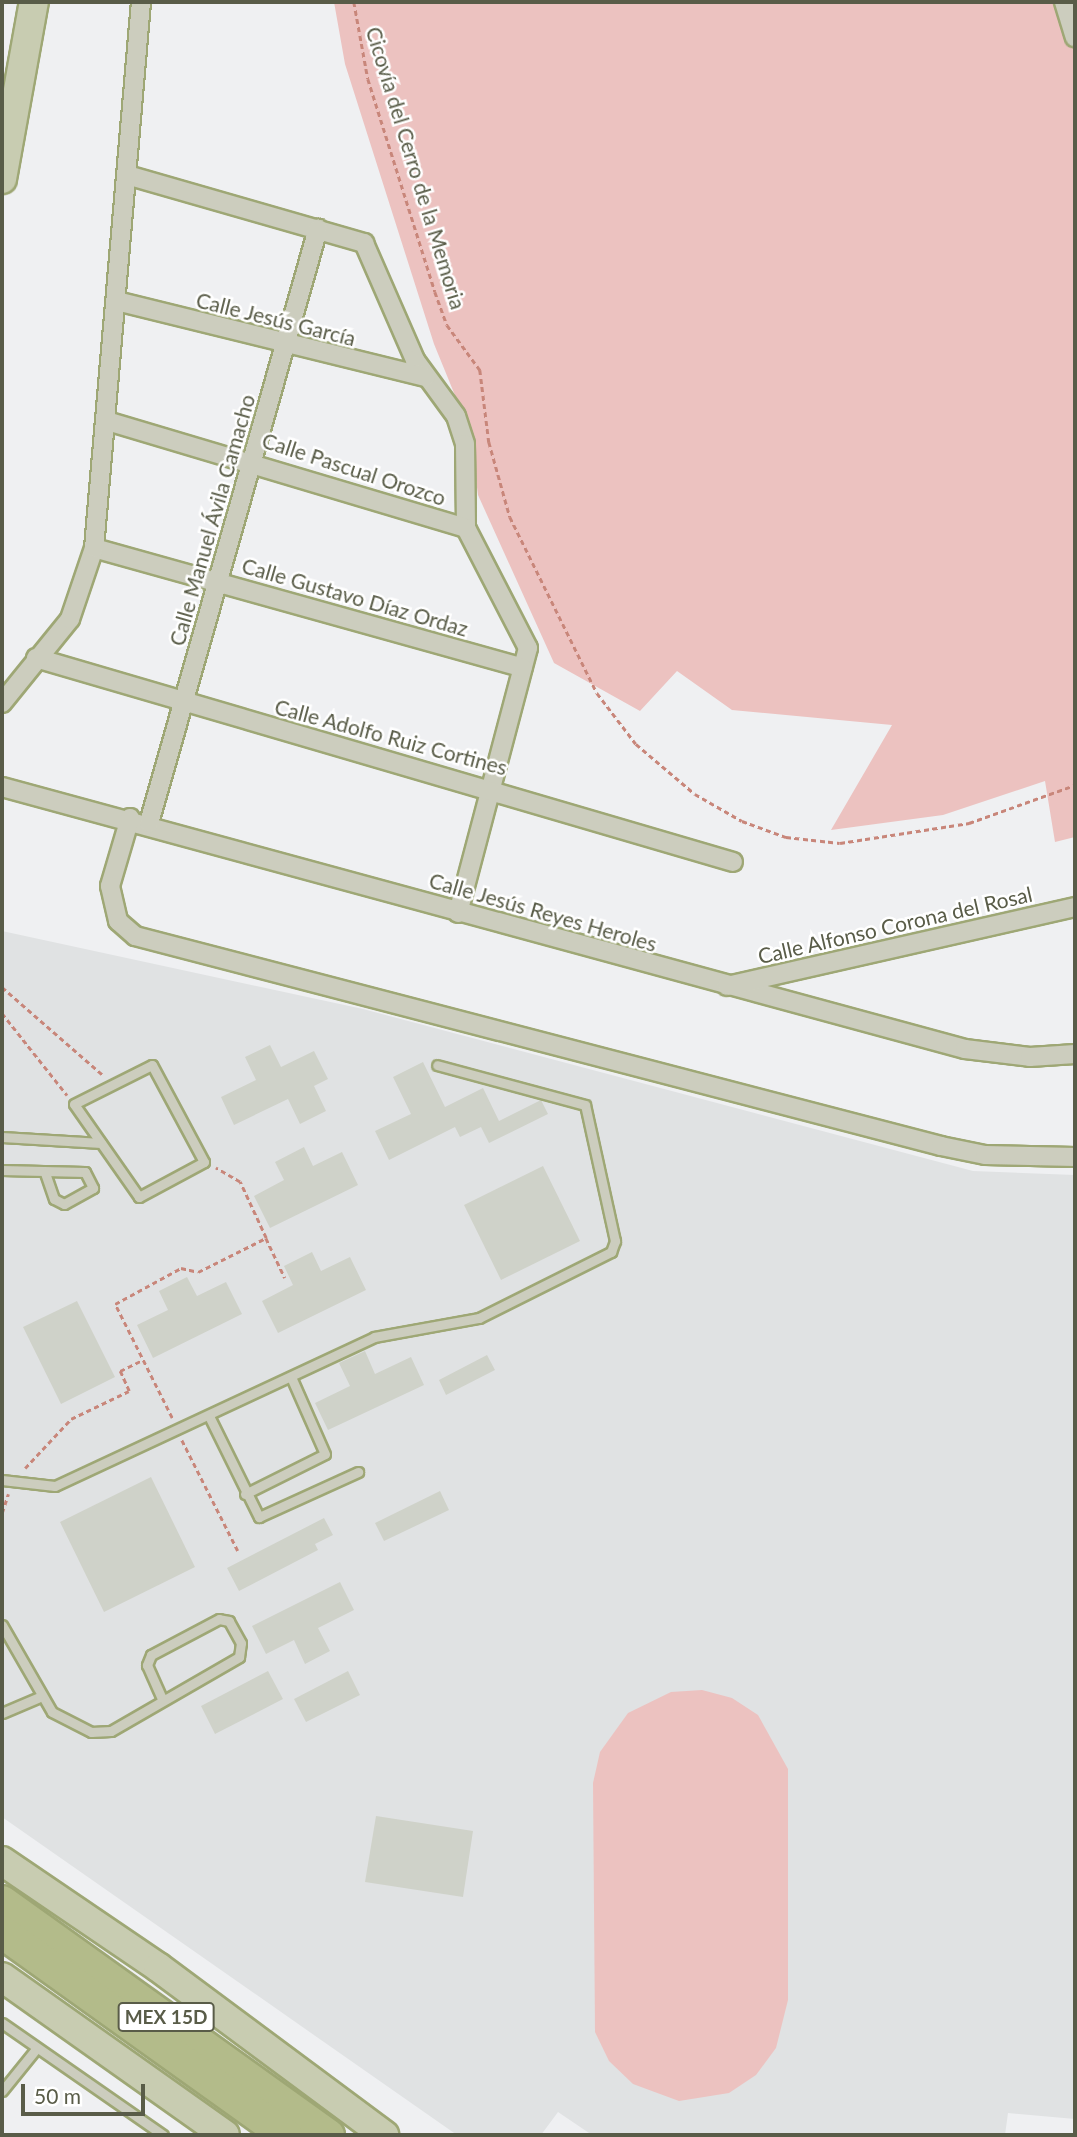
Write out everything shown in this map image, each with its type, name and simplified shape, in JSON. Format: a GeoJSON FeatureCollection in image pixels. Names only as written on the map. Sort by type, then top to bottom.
{"type":"FeatureCollection","features":[{"type":"Feature","properties":{"kind":"highway","name":"MEX 15D"},"geometry":{"type":"LineString","coordinates":[[2,1902],[328,2135]]}},
{"type":"Feature","properties":{"kind":"highway","name":"MEX 15D"},"geometry":{"type":"LineString","coordinates":[[2,1932],[286,2135]]}},
{"type":"Feature","properties":{"kind":"main road"},"geometry":{"type":"LineString","coordinates":[[2,179],[34,2]]}},
{"type":"Feature","properties":{"kind":"main road"},"geometry":{"type":"LineString","coordinates":[[2,1861],[158,1967],[384,2135]]}},
{"type":"Feature","properties":{"kind":"main road"},"geometry":{"type":"LineString","coordinates":[[2,1977],[225,2135]]}},
{"type":"Feature","properties":{"kind":"street"},"geometry":{"type":"LineString","coordinates":[[2,703],[70,619],[94,548],[141,2]]}},
{"type":"Feature","properties":{"kind":"street"},"geometry":{"type":"LineString","coordinates":[[1063,2],[1075,37]]}},
{"type":"Feature","properties":{"kind":"street"},"geometry":{"type":"LineString","coordinates":[[127,175],[318,229],[370,248],[426,377],[456,416],[465,444],[466,528],[527,643],[523,668],[458,913]]}},
{"type":"Feature","properties":{"kind":"street","name":"Calle Manuel Ávila Camacho"},"geometry":{"type":"LineString","coordinates":[[149,824],[318,229]]}},
{"type":"Feature","properties":{"kind":"street","name":"Calle Jesús García"},"geometry":{"type":"LineString","coordinates":[[117,301],[285,346],[426,377]]}},
{"type":"Feature","properties":{"kind":"street","name":"Calle Pascual Orozco"},"geometry":{"type":"LineString","coordinates":[[107,421],[252,460],[466,528]]}},
{"type":"Feature","properties":{"kind":"street","name":"Calle Gustavo Díaz Ordaz"},"geometry":{"type":"LineString","coordinates":[[94,548],[523,668]]}},
{"type":"Feature","properties":{"kind":"street","name":"Calle Adolfo Ruiz Cortines"},"geometry":{"type":"LineString","coordinates":[[36,659],[183,704],[490,787],[733,862]]}},
{"type":"Feature","properties":{"kind":"street","name":"Calle Jesús Reyes Heroles"},"geometry":{"type":"LineString","coordinates":[[2,787],[130,818],[458,913],[965,1049],[1030,1057],[1075,1054]]}},
{"type":"Feature","properties":{"kind":"street"},"geometry":{"type":"LineString","coordinates":[[130,818],[110,886],[118,921],[135,936],[941,1146],[985,1155],[1075,1157]]}},
{"type":"Feature","properties":{"kind":"street","name":"Calle Alfonso Corona del Rosal"},"geometry":{"type":"LineString","coordinates":[[724,986],[1075,907]]}},
{"type":"Feature","properties":{"kind":"lane"},"geometry":{"type":"LineString","coordinates":[[2,1480],[54,1486],[178,1432],[374,1337],[496,1312],[614,1246],[585,1105],[437,1065]]}},
{"type":"Feature","properties":{"kind":"lane"},"geometry":{"type":"LineString","coordinates":[[140,1068],[156,1068],[204,1162],[139,1197],[74,1104],[112,1083],[140,1068]]}},
{"type":"Feature","properties":{"kind":"lane"},"geometry":{"type":"LineString","coordinates":[[2,1136],[102,1143]]}},
{"type":"Feature","properties":{"kind":"lane"},"geometry":{"type":"LineString","coordinates":[[2,1170],[85,1172],[93,1188],[64,1204],[54,1199],[45,1173]]}},
{"type":"Feature","properties":{"kind":"lane"},"geometry":{"type":"LineString","coordinates":[[245,1494],[325,1454],[291,1377]]}},
{"type":"Feature","properties":{"kind":"lane"},"geometry":{"type":"LineString","coordinates":[[209,1416],[245,1494],[263,1518],[358,1472]]}},
{"type":"Feature","properties":{"kind":"lane"},"geometry":{"type":"LineString","coordinates":[[2,1625],[38,1698],[68,1723],[91,1732],[111,1731],[162,1699],[240,1657],[241,1643],[229,1621],[219,1619],[151,1655],[147,1665],[162,1699]]}},
{"type":"Feature","properties":{"kind":"lane"},"geometry":{"type":"LineString","coordinates":[[2,1713],[38,1698]]}},
{"type":"Feature","properties":{"kind":"lane"},"geometry":{"type":"LineString","coordinates":[[2,2023],[163,2135]]}},
{"type":"Feature","properties":{"kind":"lane"},"geometry":{"type":"LineString","coordinates":[[2,2091],[36,2049]]}},
{"type":"Feature","properties":{"kind":"path","name":"Cicovía del Cerro de la Memoria"},"geometry":{"type":"LineString","coordinates":[[354,2],[368,79],[435,292],[447,325],[480,370],[489,442],[510,517],[597,694],[636,744],[695,794],[742,821],[786,836],[840,843],[969,823],[1075,785]]}},
{"type":"Feature","properties":{"kind":"path"},"geometry":{"type":"LineString","coordinates":[[2,987],[112,1083]]}},
{"type":"Feature","properties":{"kind":"path"},"geometry":{"type":"LineString","coordinates":[[2,1013],[74,1104]]}},
{"type":"Feature","properties":{"kind":"path"},"geometry":{"type":"LineString","coordinates":[[204,1162],[240,1182],[285,1278]]}},
{"type":"Feature","properties":{"kind":"path"},"geometry":{"type":"LineString","coordinates":[[238,1551],[115,1304],[181,1268],[198,1272],[266,1238]]}},
{"type":"Feature","properties":{"kind":"path"},"geometry":{"type":"LineString","coordinates":[[2,1513],[12,1483],[71,1419],[130,1391],[120,1371],[143,1360]]}},
{"type":"Feature","properties":{"kind":"shaded area"},"geometry":{"type":"Polygon","coordinates":[[[334,2],[1075,2],[1075,837],[1055,842],[1045,781],[943,815],[831,830],[892,725],[732,710],[677,671],[640,711],[554,663],[478,495],[470,432],[434,344],[345,64],[334,2]]]}},
{"type":"Feature","properties":{"kind":"shaded area"},"geometry":{"type":"Polygon","coordinates":[[[2,931],[363,1009],[973,1171],[1075,1175],[1075,2119],[1008,2113],[1005,2135],[592,2135],[558,2112],[541,2135],[457,2135],[2,1817],[2,931]]]}},
{"type":"Feature","properties":{"kind":"shaded area"},"geometry":{"type":"Polygon","coordinates":[[[702,1690],[732,1698],[758,1715],[788,1769],[788,2000],[776,2048],[756,2075],[729,2093],[679,2101],[633,2084],[609,2061],[595,2032],[593,1783],[600,1752],[628,1713],[671,1692],[702,1690]]]}},
{"type":"Feature","properties":{"kind":"building"},"geometry":{"type":"Polygon","coordinates":[[[270,1045],[281,1067],[314,1051],[328,1079],[314,1086],[326,1111],[300,1124],[288,1099],[234,1125],[221,1097],[256,1080],[245,1057],[270,1045]]]}},
{"type":"Feature","properties":{"kind":"building"},"geometry":{"type":"Polygon","coordinates":[[[423,1062],[445,1107],[483,1088],[499,1121],[541,1100],[548,1114],[489,1143],[481,1127],[460,1137],[455,1127],[389,1160],[375,1131],[411,1114],[393,1077],[423,1062]]]}},
{"type":"Feature","properties":{"kind":"building"},"geometry":{"type":"Polygon","coordinates":[[[304,1147],[313,1166],[342,1152],[358,1185],[270,1228],[254,1196],[284,1180],[275,1162],[304,1147]]]}},
{"type":"Feature","properties":{"kind":"building"},"geometry":{"type":"Polygon","coordinates":[[[543,1166],[580,1241],[501,1280],[464,1205],[543,1166]]]}},
{"type":"Feature","properties":{"kind":"building"},"geometry":{"type":"Polygon","coordinates":[[[312,1252],[321,1271],[350,1257],[366,1290],[278,1333],[262,1301],[293,1285],[284,1266],[312,1252]]]}},
{"type":"Feature","properties":{"kind":"building"},"geometry":{"type":"Polygon","coordinates":[[[187,1277],[197,1296],[226,1282],[242,1314],[153,1358],[137,1325],[168,1310],[159,1291],[187,1277]]]}},
{"type":"Feature","properties":{"kind":"building"},"geometry":{"type":"Polygon","coordinates":[[[77,1301],[115,1377],[61,1404],[23,1327],[77,1301]]]}},
{"type":"Feature","properties":{"kind":"building"},"geometry":{"type":"Polygon","coordinates":[[[365,1351],[375,1374],[411,1357],[424,1385],[328,1430],[315,1403],[350,1386],[339,1363],[365,1351]]]}},
{"type":"Feature","properties":{"kind":"building"},"geometry":{"type":"Polygon","coordinates":[[[487,1355],[495,1370],[446,1395],[439,1380],[487,1355]]]}},
{"type":"Feature","properties":{"kind":"building"},"geometry":{"type":"Polygon","coordinates":[[[151,1477],[195,1567],[104,1612],[60,1522],[151,1477]]]}},
{"type":"Feature","properties":{"kind":"building"},"geometry":{"type":"Polygon","coordinates":[[[440,1491],[449,1510],[384,1541],[375,1523],[440,1491]]]}},
{"type":"Feature","properties":{"kind":"building"},"geometry":{"type":"Polygon","coordinates":[[[324,1518],[333,1535],[315,1544],[318,1550],[239,1591],[227,1568],[324,1518]]]}},
{"type":"Feature","properties":{"kind":"building"},"geometry":{"type":"Polygon","coordinates":[[[340,1582],[354,1610],[318,1628],[330,1651],[305,1664],[294,1640],[266,1654],[252,1626],[340,1582]]]}},
{"type":"Feature","properties":{"kind":"building"},"geometry":{"type":"Polygon","coordinates":[[[268,1671],[283,1699],[215,1734],[201,1706],[268,1671]]]}},
{"type":"Feature","properties":{"kind":"building"},"geometry":{"type":"Polygon","coordinates":[[[348,1671],[360,1695],[306,1722],[294,1699],[348,1671]]]}},
{"type":"Feature","properties":{"kind":"building"},"geometry":{"type":"Polygon","coordinates":[[[376,1816],[473,1831],[463,1897],[365,1882],[376,1816]]]}}]}
